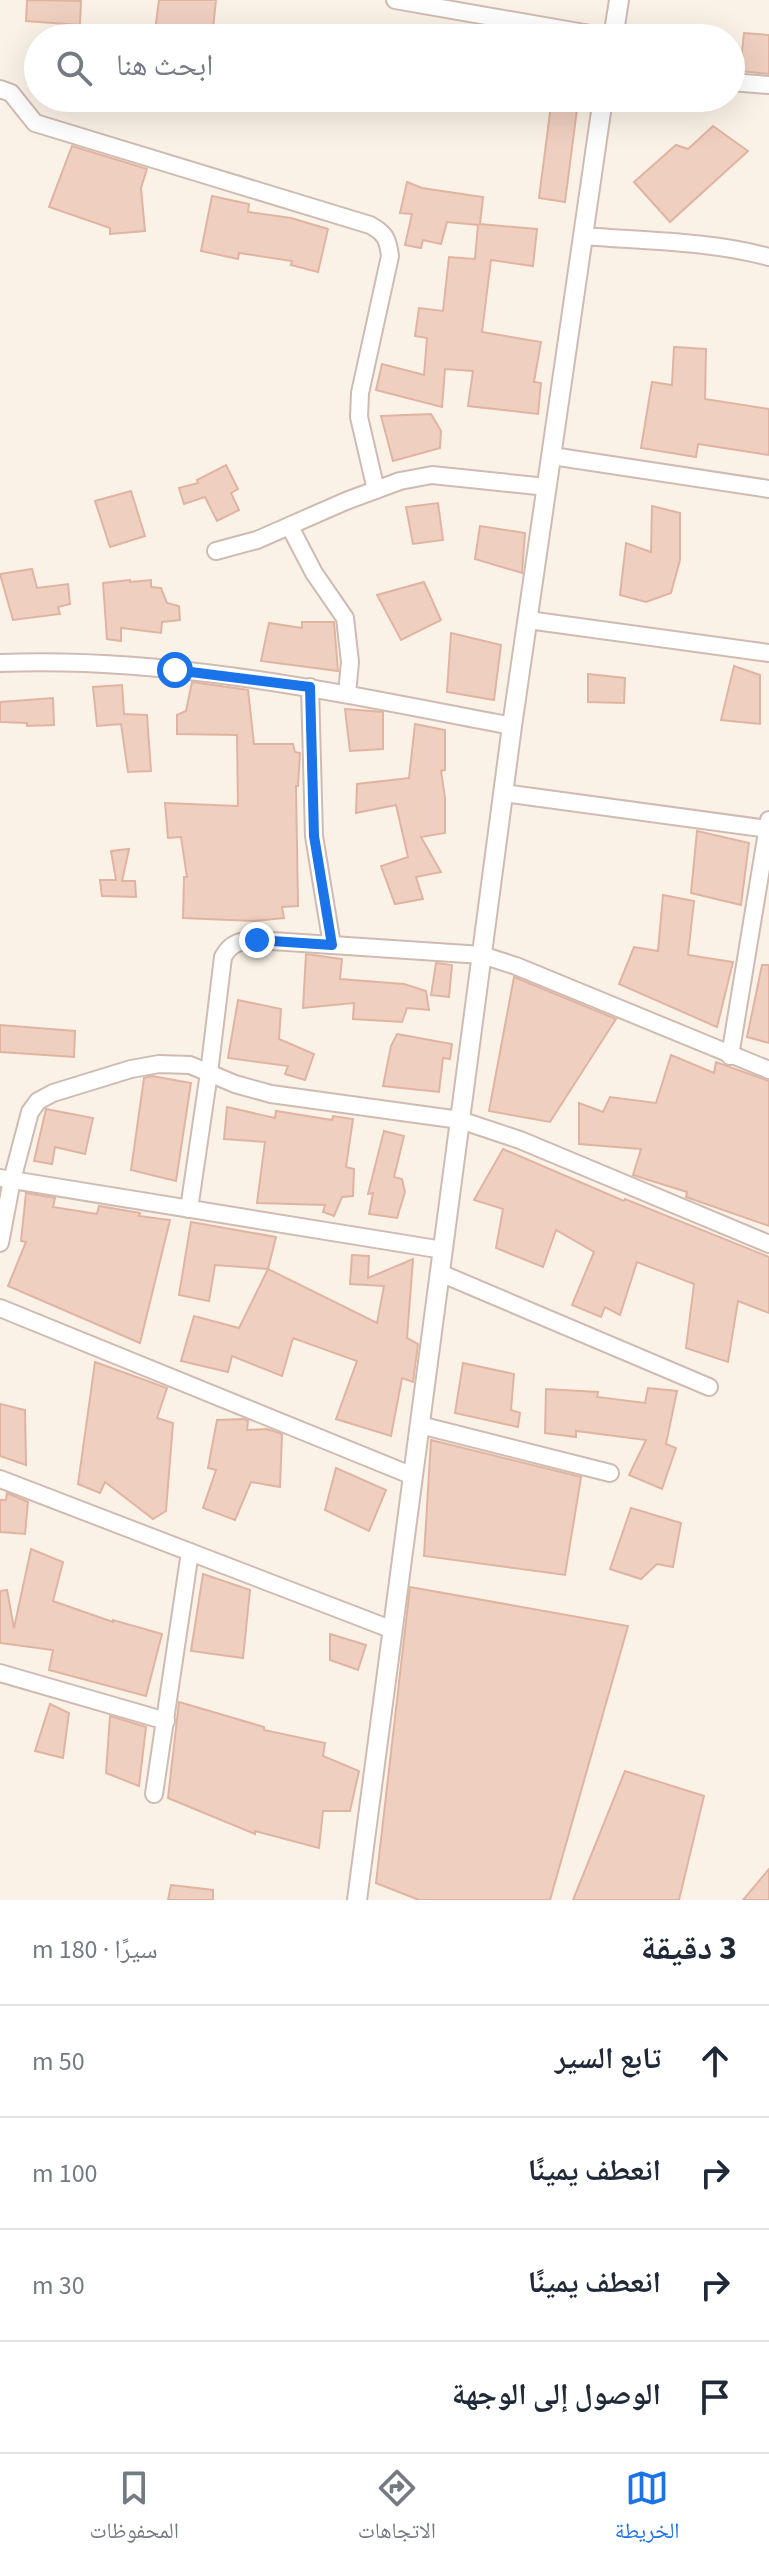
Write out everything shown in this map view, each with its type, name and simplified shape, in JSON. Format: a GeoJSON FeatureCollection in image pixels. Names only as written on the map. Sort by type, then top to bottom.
{"type":"FeatureCollection","features":[{"type":"Feature","properties":{"kind":"street"},"geometry":{"type":"LineString","coordinates":[[395,0],[533,24]]}},
{"type":"Feature","properties":{"kind":"street"},"geometry":{"type":"LineString","coordinates":[[615,24],[619,0]]}},
{"type":"Feature","properties":{"kind":"street"},"geometry":{"type":"LineString","coordinates":[[745,83],[769,85]]}},
{"type":"Feature","properties":{"kind":"street"},"geometry":{"type":"LineString","coordinates":[[0,89],[11,93],[24,109]]}},
{"type":"Feature","properties":{"kind":"street"},"geometry":{"type":"LineString","coordinates":[[26,112],[35,123],[370,225],[384,233],[389,242],[390,256],[360,393],[359,417],[376,490]]}},
{"type":"Feature","properties":{"kind":"street"},"geometry":{"type":"LineString","coordinates":[[357,1900],[512,726],[601,112]]}},
{"type":"Feature","properties":{"kind":"street"},"geometry":{"type":"LineString","coordinates":[[583,236],[748,251],[769,257]]}},
{"type":"Feature","properties":{"kind":"street"},"geometry":{"type":"LineString","coordinates":[[552,456],[769,489]]}},
{"type":"Feature","properties":{"kind":"street"},"geometry":{"type":"LineString","coordinates":[[216,551],[257,540],[376,490],[432,475],[547,487]]}},
{"type":"Feature","properties":{"kind":"street"},"geometry":{"type":"LineString","coordinates":[[290,527],[314,573],[345,618],[350,662],[347,694]]}},
{"type":"Feature","properties":{"kind":"street"},"geometry":{"type":"LineString","coordinates":[[528,620],[769,653]]}},
{"type":"Feature","properties":{"kind":"street"},"geometry":{"type":"LineString","coordinates":[[0,663],[49,661],[175,670],[310,687],[512,726]]}},
{"type":"Feature","properties":{"kind":"street"},"geometry":{"type":"LineString","coordinates":[[310,687],[314,836],[332,945]]}},
{"type":"Feature","properties":{"kind":"street"},"geometry":{"type":"LineString","coordinates":[[503,793],[768,823],[730,1056]]}},
{"type":"Feature","properties":{"kind":"street"},"geometry":{"type":"LineString","coordinates":[[189,1209],[223,957],[228,947],[239,941],[482,955],[516,966],[769,1070]]}},
{"type":"Feature","properties":{"kind":"street"},"geometry":{"type":"LineString","coordinates":[[0,1243],[6,1179],[30,1112],[38,1101],[53,1093],[131,1069],[159,1064],[190,1065],[235,1084],[271,1094],[460,1120],[520,1140],[769,1244]]}},
{"type":"Feature","properties":{"kind":"street"},"geometry":{"type":"LineString","coordinates":[[6,1179],[443,1250]]}},
{"type":"Feature","properties":{"kind":"street"},"geometry":{"type":"LineString","coordinates":[[440,1273],[709,1387]]}},
{"type":"Feature","properties":{"kind":"street"},"geometry":{"type":"LineString","coordinates":[[0,1308],[413,1476]]}},
{"type":"Feature","properties":{"kind":"street"},"geometry":{"type":"LineString","coordinates":[[420,1425],[610,1473]]}},
{"type":"Feature","properties":{"kind":"street"},"geometry":{"type":"LineString","coordinates":[[0,1479],[393,1630]]}},
{"type":"Feature","properties":{"kind":"street"},"geometry":{"type":"LineString","coordinates":[[154,1794],[190,1552]]}},
{"type":"Feature","properties":{"kind":"street"},"geometry":{"type":"LineString","coordinates":[[0,1673],[166,1721]]}},
{"type":"Feature","properties":{"kind":"building"},"geometry":{"type":"Polygon","coordinates":[[[27,0],[81,1],[80,24],[26,21],[27,0]]]}},
{"type":"Feature","properties":{"kind":"building"},"geometry":{"type":"Polygon","coordinates":[[[159,0],[216,0],[213,24],[156,24],[159,0]]]}},
{"type":"Feature","properties":{"kind":"building"},"geometry":{"type":"Polygon","coordinates":[[[745,33],[769,35],[769,74],[745,72],[745,33]]]}},
{"type":"Feature","properties":{"kind":"building"},"geometry":{"type":"Polygon","coordinates":[[[550,112],[577,112],[565,202],[539,198],[550,112]]]}},
{"type":"Feature","properties":{"kind":"building"},"geometry":{"type":"Polygon","coordinates":[[[713,126],[748,151],[670,222],[634,182],[676,145],[688,149],[713,126]]]}},
{"type":"Feature","properties":{"kind":"building"},"geometry":{"type":"Polygon","coordinates":[[[72,146],[147,169],[141,188],[145,231],[110,234],[110,228],[49,207],[72,146]]]}},
{"type":"Feature","properties":{"kind":"building"},"geometry":{"type":"Polygon","coordinates":[[[407,182],[422,188],[483,197],[480,224],[537,229],[533,266],[491,260],[482,332],[541,342],[534,382],[541,383],[538,414],[468,406],[473,371],[445,369],[442,407],[376,390],[382,364],[424,375],[427,338],[415,336],[419,308],[443,311],[449,257],[475,259],[478,225],[447,222],[441,244],[423,240],[421,248],[405,245],[412,214],[400,213],[407,182]]]}},
{"type":"Feature","properties":{"kind":"building"},"geometry":{"type":"Polygon","coordinates":[[[212,196],[249,204],[248,212],[291,218],[328,229],[318,272],[291,265],[292,261],[239,253],[238,259],[201,251],[212,196]]]}},
{"type":"Feature","properties":{"kind":"building"},"geometry":{"type":"Polygon","coordinates":[[[674,347],[706,349],[705,399],[769,409],[769,455],[698,444],[696,457],[641,448],[652,382],[672,385],[674,347]]]}},
{"type":"Feature","properties":{"kind":"building"},"geometry":{"type":"Polygon","coordinates":[[[431,414],[441,431],[440,448],[393,461],[381,416],[431,414]]]}},
{"type":"Feature","properties":{"kind":"building"},"geometry":{"type":"Polygon","coordinates":[[[226,465],[238,489],[231,493],[239,510],[217,521],[205,497],[184,504],[179,488],[198,483],[197,480],[226,465]]]}},
{"type":"Feature","properties":{"kind":"building"},"geometry":{"type":"Polygon","coordinates":[[[131,491],[145,536],[110,547],[95,501],[131,491]]]}},
{"type":"Feature","properties":{"kind":"building"},"geometry":{"type":"Polygon","coordinates":[[[438,503],[443,540],[413,544],[406,507],[438,503]]]}},
{"type":"Feature","properties":{"kind":"building"},"geometry":{"type":"Polygon","coordinates":[[[652,506],[680,513],[680,560],[671,593],[646,602],[620,595],[626,543],[651,552],[652,506]]]}},
{"type":"Feature","properties":{"kind":"building"},"geometry":{"type":"Polygon","coordinates":[[[480,526],[525,533],[522,573],[475,559],[480,526]]]}},
{"type":"Feature","properties":{"kind":"building"},"geometry":{"type":"Polygon","coordinates":[[[32,569],[37,588],[68,584],[70,604],[58,607],[60,614],[13,620],[0,574],[32,569]]]}},
{"type":"Feature","properties":{"kind":"building"},"geometry":{"type":"Polygon","coordinates":[[[151,580],[151,587],[161,588],[167,603],[179,606],[180,620],[162,622],[161,633],[121,628],[121,641],[107,639],[103,583],[151,580]]]}},
{"type":"Feature","properties":{"kind":"building"},"geometry":{"type":"Polygon","coordinates":[[[424,582],[441,620],[401,640],[377,595],[424,582]]]}},
{"type":"Feature","properties":{"kind":"building"},"geometry":{"type":"Polygon","coordinates":[[[302,622],[334,622],[338,671],[261,661],[269,623],[302,628],[302,622]]]}},
{"type":"Feature","properties":{"kind":"building"},"geometry":{"type":"Polygon","coordinates":[[[451,633],[501,645],[494,700],[447,692],[451,633]]]}},
{"type":"Feature","properties":{"kind":"building"},"geometry":{"type":"Polygon","coordinates":[[[734,666],[760,675],[760,724],[721,720],[734,666]]]}},
{"type":"Feature","properties":{"kind":"building"},"geometry":{"type":"Polygon","coordinates":[[[588,674],[625,678],[624,703],[588,702],[588,674]]]}},
{"type":"Feature","properties":{"kind":"building"},"geometry":{"type":"Polygon","coordinates":[[[192,682],[248,690],[254,744],[293,744],[295,752],[300,753],[296,786],[298,906],[282,907],[284,918],[254,921],[183,918],[184,877],[187,877],[181,837],[168,838],[165,803],[238,806],[237,735],[177,734],[177,715],[186,711],[192,682]]]}},
{"type":"Feature","properties":{"kind":"building"},"geometry":{"type":"Polygon","coordinates":[[[122,685],[124,714],[147,715],[151,771],[128,772],[121,724],[97,726],[93,687],[122,685]]]}},
{"type":"Feature","properties":{"kind":"building"},"geometry":{"type":"Polygon","coordinates":[[[53,698],[54,725],[27,726],[27,723],[0,722],[0,702],[53,698]]]}},
{"type":"Feature","properties":{"kind":"building"},"geometry":{"type":"Polygon","coordinates":[[[345,709],[383,712],[383,749],[350,751],[345,709]]]}},
{"type":"Feature","properties":{"kind":"building"},"geometry":{"type":"Polygon","coordinates":[[[415,724],[445,730],[445,770],[441,771],[445,833],[421,837],[441,872],[416,877],[423,899],[395,904],[381,866],[408,857],[396,805],[356,813],[357,784],[409,778],[415,724]]]}},
{"type":"Feature","properties":{"kind":"building"},"geometry":{"type":"Polygon","coordinates":[[[697,831],[749,843],[741,905],[691,893],[697,831]]]}},
{"type":"Feature","properties":{"kind":"building"},"geometry":{"type":"Polygon","coordinates":[[[129,849],[122,881],[135,881],[136,897],[102,896],[100,880],[116,880],[111,851],[129,849]]]}},
{"type":"Feature","properties":{"kind":"building"},"geometry":{"type":"Polygon","coordinates":[[[663,895],[694,901],[688,955],[733,962],[717,1027],[619,984],[634,947],[658,951],[663,895]]]}},
{"type":"Feature","properties":{"kind":"building"},"geometry":{"type":"Polygon","coordinates":[[[306,954],[342,959],[340,979],[404,984],[426,991],[429,1010],[407,1008],[402,1022],[353,1019],[354,1003],[303,1008],[306,954]]]}},
{"type":"Feature","properties":{"kind":"building"},"geometry":{"type":"Polygon","coordinates":[[[436,963],[452,965],[449,997],[431,995],[436,963]]]}},
{"type":"Feature","properties":{"kind":"building"},"geometry":{"type":"Polygon","coordinates":[[[762,965],[769,965],[769,1043],[747,1037],[762,965]]]}},
{"type":"Feature","properties":{"kind":"building"},"geometry":{"type":"Polygon","coordinates":[[[514,977],[616,1019],[550,1122],[489,1111],[514,977]]]}},
{"type":"Feature","properties":{"kind":"building"},"geometry":{"type":"Polygon","coordinates":[[[238,1000],[281,1009],[279,1039],[314,1054],[305,1080],[285,1074],[288,1066],[228,1058],[238,1000]]]}},
{"type":"Feature","properties":{"kind":"building"},"geometry":{"type":"Polygon","coordinates":[[[0,1025],[75,1031],[74,1057],[0,1052],[0,1025]]]}},
{"type":"Feature","properties":{"kind":"building"},"geometry":{"type":"Polygon","coordinates":[[[397,1034],[452,1044],[450,1059],[443,1058],[439,1092],[383,1086],[391,1046],[397,1034]]]}},
{"type":"Feature","properties":{"kind":"building"},"geometry":{"type":"Polygon","coordinates":[[[671,1055],[714,1073],[716,1062],[769,1081],[769,1226],[686,1197],[687,1192],[633,1175],[641,1149],[579,1144],[579,1103],[603,1112],[610,1097],[656,1103],[671,1055]]]}},
{"type":"Feature","properties":{"kind":"building"},"geometry":{"type":"Polygon","coordinates":[[[152,1076],[191,1083],[176,1181],[131,1170],[144,1078],[152,1076]]]}},
{"type":"Feature","properties":{"kind":"building"},"geometry":{"type":"Polygon","coordinates":[[[227,1107],[275,1118],[276,1111],[332,1120],[333,1116],[353,1119],[346,1167],[354,1169],[353,1196],[342,1197],[334,1216],[323,1212],[325,1205],[257,1203],[265,1142],[224,1139],[227,1107]]]}},
{"type":"Feature","properties":{"kind":"building"},"geometry":{"type":"Polygon","coordinates":[[[46,1109],[93,1118],[85,1154],[55,1147],[52,1164],[34,1161],[46,1109]]]}},
{"type":"Feature","properties":{"kind":"building"},"geometry":{"type":"Polygon","coordinates":[[[384,1131],[404,1136],[394,1177],[402,1179],[405,1192],[397,1218],[369,1214],[373,1193],[368,1194],[384,1131]]]}},
{"type":"Feature","properties":{"kind":"building"},"geometry":{"type":"Polygon","coordinates":[[[503,1149],[624,1201],[769,1257],[769,1313],[738,1301],[728,1362],[686,1348],[694,1284],[637,1262],[620,1315],[605,1307],[601,1317],[572,1305],[594,1252],[556,1230],[543,1267],[496,1248],[503,1209],[474,1200],[503,1149]]]}},
{"type":"Feature","properties":{"kind":"building"},"geometry":{"type":"Polygon","coordinates":[[[26,1193],[55,1198],[53,1207],[97,1214],[99,1206],[170,1220],[140,1343],[8,1286],[26,1242],[21,1241],[26,1193]]]}},
{"type":"Feature","properties":{"kind":"building"},"geometry":{"type":"Polygon","coordinates":[[[191,1222],[276,1237],[268,1269],[215,1265],[209,1301],[179,1295],[191,1222]]]}},
{"type":"Feature","properties":{"kind":"building"},"geometry":{"type":"Polygon","coordinates":[[[352,1255],[369,1256],[368,1278],[413,1259],[407,1338],[418,1344],[413,1382],[402,1378],[391,1436],[336,1419],[357,1361],[293,1338],[282,1376],[232,1356],[228,1372],[181,1361],[194,1316],[239,1328],[268,1269],[377,1323],[384,1286],[350,1284],[352,1255]]]}},
{"type":"Feature","properties":{"kind":"building"},"geometry":{"type":"Polygon","coordinates":[[[95,1362],[167,1388],[157,1418],[173,1423],[166,1511],[153,1519],[105,1482],[100,1493],[78,1484],[95,1362]]]}},
{"type":"Feature","properties":{"kind":"building"},"geometry":{"type":"Polygon","coordinates":[[[463,1363],[514,1374],[511,1410],[520,1413],[518,1427],[455,1413],[463,1363]]]}},
{"type":"Feature","properties":{"kind":"building"},"geometry":{"type":"Polygon","coordinates":[[[648,1388],[677,1391],[666,1444],[676,1448],[662,1489],[629,1475],[646,1440],[576,1431],[576,1437],[545,1433],[546,1389],[598,1392],[597,1397],[645,1403],[648,1388]]]}},
{"type":"Feature","properties":{"kind":"building"},"geometry":{"type":"Polygon","coordinates":[[[0,1404],[25,1410],[26,1465],[0,1456],[0,1404]]]}},
{"type":"Feature","properties":{"kind":"building"},"geometry":{"type":"Polygon","coordinates":[[[217,1420],[248,1421],[247,1430],[267,1429],[282,1434],[280,1487],[251,1482],[235,1520],[203,1508],[216,1470],[208,1468],[217,1420]]]}},
{"type":"Feature","properties":{"kind":"building"},"geometry":{"type":"Polygon","coordinates":[[[431,1440],[581,1477],[565,1575],[424,1556],[431,1440]]]}},
{"type":"Feature","properties":{"kind":"building"},"geometry":{"type":"Polygon","coordinates":[[[336,1468],[386,1490],[369,1531],[325,1510],[336,1468]]]}},
{"type":"Feature","properties":{"kind":"building"},"geometry":{"type":"Polygon","coordinates":[[[7,1493],[28,1502],[25,1534],[0,1532],[0,1500],[6,1500],[7,1493]]]}},
{"type":"Feature","properties":{"kind":"building"},"geometry":{"type":"Polygon","coordinates":[[[631,1508],[681,1523],[673,1567],[657,1564],[641,1579],[610,1569],[631,1508]]]}},
{"type":"Feature","properties":{"kind":"building"},"geometry":{"type":"Polygon","coordinates":[[[31,1549],[63,1562],[53,1601],[113,1622],[162,1634],[146,1696],[49,1670],[53,1650],[0,1643],[0,1591],[7,1590],[14,1628],[31,1549]]]}},
{"type":"Feature","properties":{"kind":"building"},"geometry":{"type":"Polygon","coordinates":[[[203,1574],[250,1590],[243,1658],[191,1651],[203,1574]]]}},
{"type":"Feature","properties":{"kind":"building"},"geometry":{"type":"Polygon","coordinates":[[[410,1587],[628,1626],[550,1900],[419,1900],[376,1883],[410,1587]]]}},
{"type":"Feature","properties":{"kind":"building"},"geometry":{"type":"Polygon","coordinates":[[[330,1634],[366,1645],[358,1670],[330,1660],[330,1634]]]}},
{"type":"Feature","properties":{"kind":"building"},"geometry":{"type":"Polygon","coordinates":[[[179,1702],[264,1727],[264,1730],[325,1743],[323,1756],[359,1771],[350,1811],[323,1811],[319,1848],[255,1831],[255,1834],[168,1798],[179,1702]]]}},
{"type":"Feature","properties":{"kind":"building"},"geometry":{"type":"Polygon","coordinates":[[[50,1704],[69,1713],[63,1758],[35,1751],[50,1704]]]}},
{"type":"Feature","properties":{"kind":"building"},"geometry":{"type":"Polygon","coordinates":[[[110,1716],[146,1727],[139,1786],[106,1773],[110,1716]]]}},
{"type":"Feature","properties":{"kind":"building"},"geometry":{"type":"Polygon","coordinates":[[[625,1771],[704,1796],[679,1900],[573,1900],[625,1771]]]}},
{"type":"Feature","properties":{"kind":"building"},"geometry":{"type":"Polygon","coordinates":[[[769,1869],[769,1900],[743,1900],[769,1869]]]}},
{"type":"Feature","properties":{"kind":"building"},"geometry":{"type":"Polygon","coordinates":[[[171,1885],[213,1890],[213,1900],[168,1900],[171,1885]]]}},
{"type":"Feature","properties":{"kind":"route"},"geometry":{"type":"LineString","coordinates":[[175,670],[310,687],[314,836],[332,945],[257,940]]}}]}
